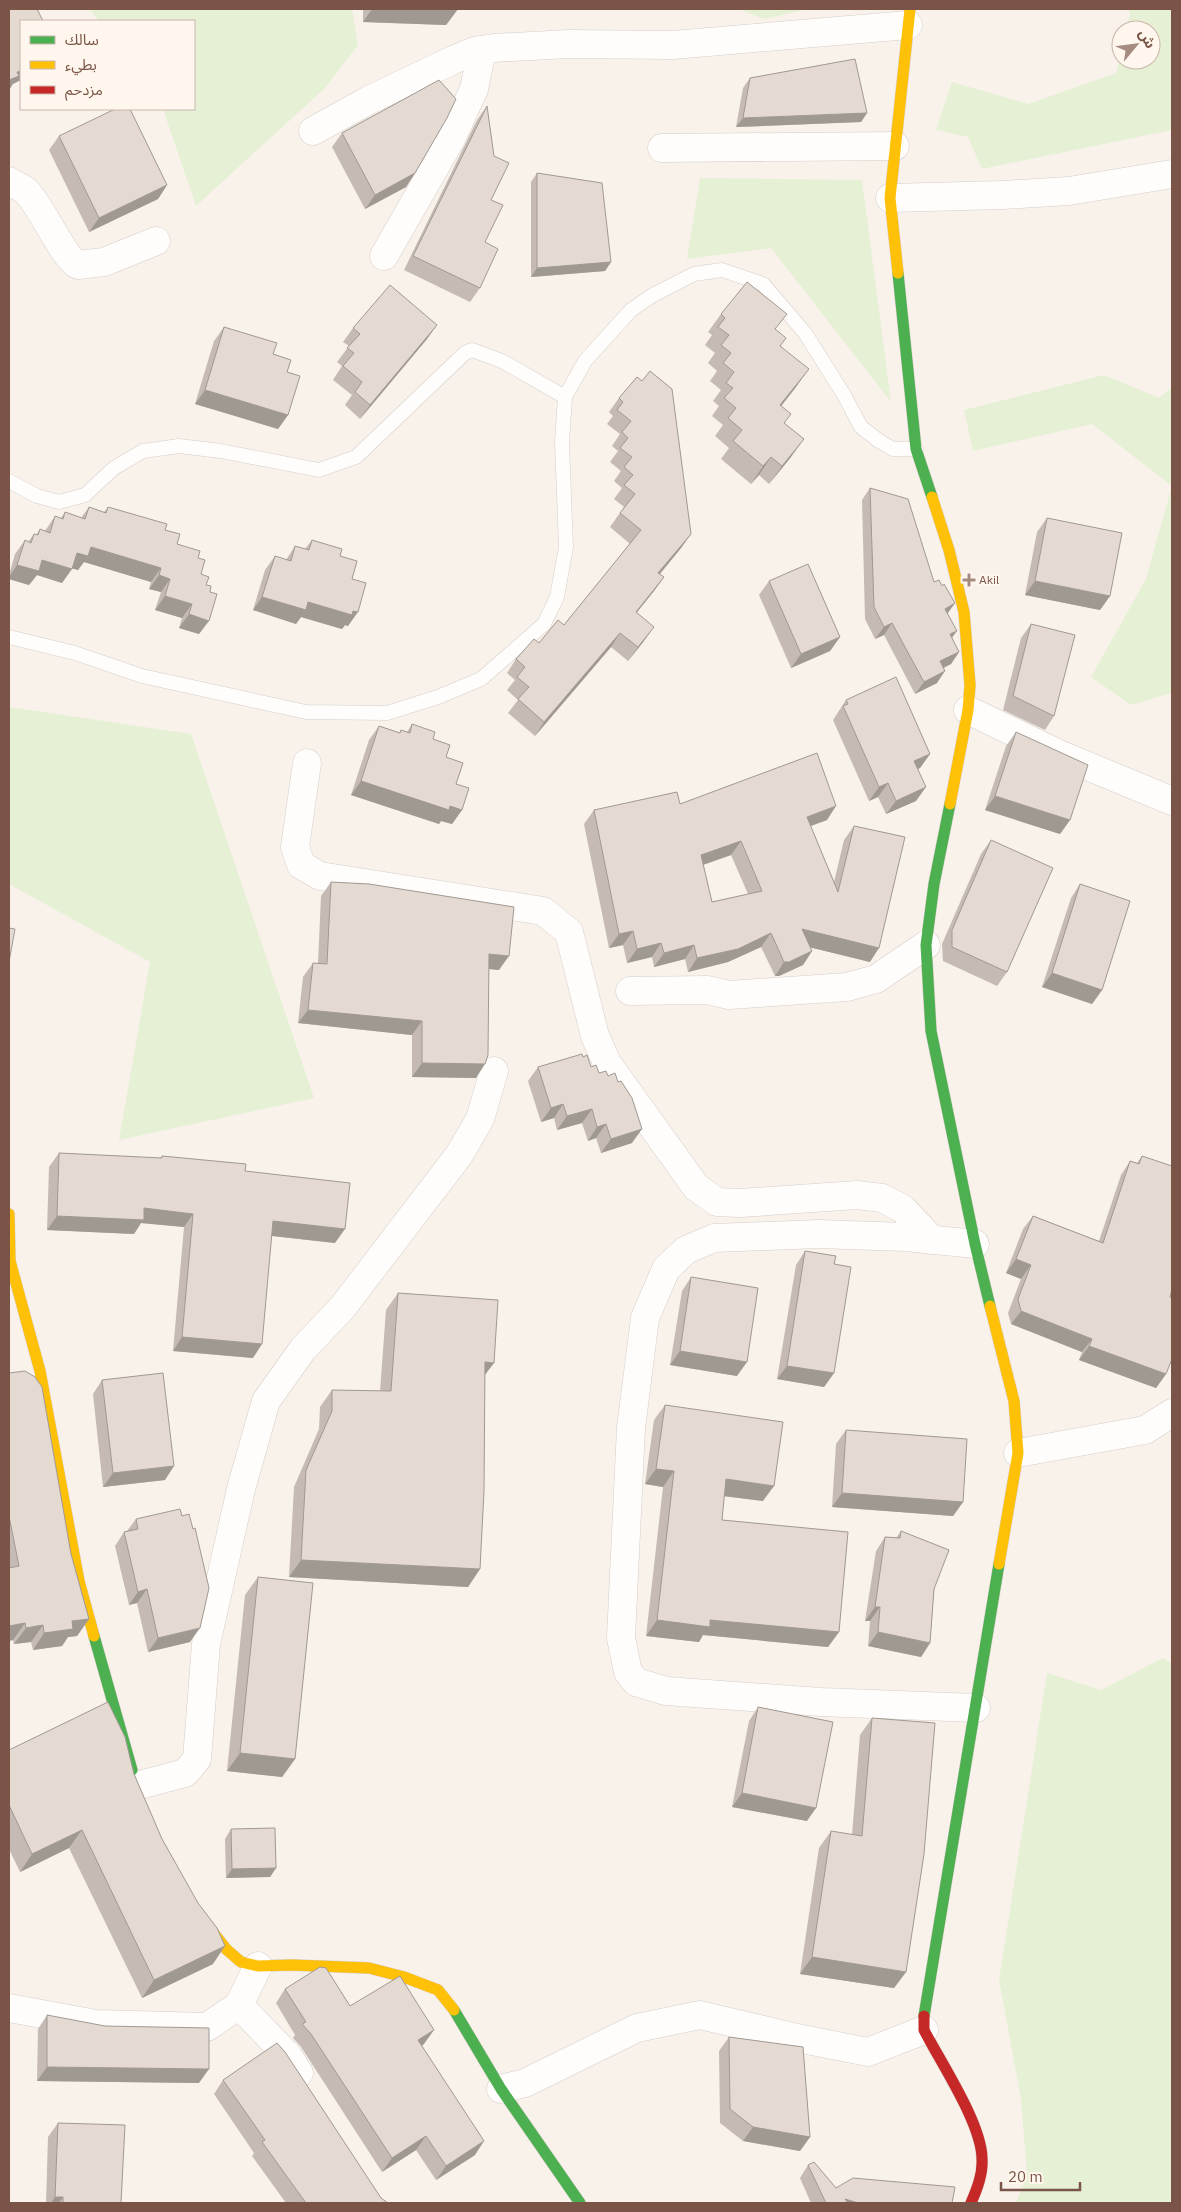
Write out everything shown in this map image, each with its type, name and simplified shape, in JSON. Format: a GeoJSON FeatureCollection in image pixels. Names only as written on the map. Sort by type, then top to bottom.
{"type":"FeatureCollection","features":[{"type":"Feature","properties":{"kind":"street"},"geometry":{"type":"LineString","coordinates":[[313,131],[369,100],[453,60],[482,50],[505,46],[569,44],[673,45],[909,17],[890,198],[916,449],[949,550],[964,612],[970,685],[968,710],[934,884],[926,945],[931,1031],[976,1244],[1014,1401],[1018,1454],[924,2010],[924,2030],[978,2132],[984,2163],[971,2203]]}},
{"type":"Feature","properties":{"kind":"street"},"geometry":{"type":"LineString","coordinates":[[384,256],[451,138],[474,89],[482,50]]}},
{"type":"Feature","properties":{"kind":"street"},"geometry":{"type":"LineString","coordinates":[[662,148],[895,146]]}},
{"type":"Feature","properties":{"kind":"street"},"geometry":{"type":"LineString","coordinates":[[890,198],[1003,196],[1070,191],[1172,174]]}},
{"type":"Feature","properties":{"kind":"street"},"geometry":{"type":"LineString","coordinates":[[9,181],[26,191],[60,241],[68,258],[75,264],[104,262],[156,241]]}},
{"type":"Feature","properties":{"kind":"street"},"geometry":{"type":"LineString","coordinates":[[968,710],[1061,755],[1172,801]]}},
{"type":"Feature","properties":{"kind":"street"},"geometry":{"type":"LineString","coordinates":[[307,763],[295,847],[301,865],[320,876],[543,911],[570,932],[595,1036],[607,1063],[696,1186],[718,1202],[740,1203],[857,1195],[882,1198],[903,1210],[932,1240]]}},
{"type":"Feature","properties":{"kind":"street"},"geometry":{"type":"LineString","coordinates":[[630,992],[707,990],[729,995],[847,987],[876,979],[926,945]]}},
{"type":"Feature","properties":{"kind":"street"},"geometry":{"type":"LineString","coordinates":[[9,1214],[10,1262],[40,1371],[79,1581],[138,1790],[185,1773],[197,1759],[206,1644],[241,1489],[266,1401],[303,1349],[342,1308],[459,1155],[480,1118],[494,1071]]}},
{"type":"Feature","properties":{"kind":"street"},"geometry":{"type":"LineString","coordinates":[[976,1244],[818,1234],[714,1238],[686,1250],[666,1269],[645,1318],[632,1419],[621,1638],[628,1672],[636,1682],[666,1691],[821,1702],[976,1708]]}},
{"type":"Feature","properties":{"kind":"street"},"geometry":{"type":"LineString","coordinates":[[1018,1454],[1145,1430],[1172,1413]]}},
{"type":"Feature","properties":{"kind":"street"},"geometry":{"type":"LineString","coordinates":[[194,1906],[226,1949],[241,1962],[258,1966],[302,1965],[368,1968],[404,1977],[438,1990],[457,2013],[501,2089],[580,2203]]}},
{"type":"Feature","properties":{"kind":"street"},"geometry":{"type":"LineString","coordinates":[[9,2008],[96,2024],[207,2026],[238,2005],[258,1966]]}},
{"type":"Feature","properties":{"kind":"street"},"geometry":{"type":"LineString","coordinates":[[238,2005],[288,2056],[312,2095]]}},
{"type":"Feature","properties":{"kind":"street"},"geometry":{"type":"LineString","coordinates":[[501,2089],[524,2084],[637,2028],[700,2014],[797,2038],[868,2052],[924,2030]]}},
{"type":"Feature","properties":{"kind":"lane"},"geometry":{"type":"LineString","coordinates":[[9,637],[75,653],[142,676],[306,712],[388,712],[438,697],[481,679],[544,624],[557,597],[566,547],[562,443],[565,397],[585,361],[631,310],[653,295],[694,274],[722,270],[763,284],[805,333],[862,427],[879,441],[893,449],[916,449]]}},
{"type":"Feature","properties":{"kind":"lane"},"geometry":{"type":"LineString","coordinates":[[9,481],[37,496],[59,502],[84,495],[114,468],[143,451],[179,446],[319,470],[356,458],[465,353],[472,350],[502,361],[565,397]]}},
{"type":"Feature","properties":{"kind":"green space"},"geometry":{"type":"Polygon","coordinates":[[[90,9],[352,9],[358,45],[325,88],[196,206],[163,110],[195,110],[195,20],[98,20],[90,9]]]}},
{"type":"Feature","properties":{"kind":"green space"},"geometry":{"type":"Polygon","coordinates":[[[738,9],[808,9],[765,19],[738,9]]]}},
{"type":"Feature","properties":{"kind":"green space"},"geometry":{"type":"Polygon","coordinates":[[[1129,9],[1172,9],[1172,130],[982,169],[968,137],[936,130],[952,82],[1028,104],[1116,73],[1117,70],[1161,70],[1161,20],[1129,20],[1129,9]]]}},
{"type":"Feature","properties":{"kind":"green space"},"geometry":{"type":"Polygon","coordinates":[[[700,178],[862,180],[891,402],[771,248],[687,259],[700,178]]]}},
{"type":"Feature","properties":{"kind":"green space"},"geometry":{"type":"Polygon","coordinates":[[[1104,375],[1159,398],[1172,387],[1172,486],[1092,424],[973,451],[964,410],[1104,375]]]}},
{"type":"Feature","properties":{"kind":"green space"},"geometry":{"type":"Polygon","coordinates":[[[1172,486],[1172,693],[1131,705],[1091,677],[1146,579],[1172,486]]]}},
{"type":"Feature","properties":{"kind":"green space"},"geometry":{"type":"Polygon","coordinates":[[[9,707],[191,734],[314,1098],[119,1140],[150,962],[9,884],[9,707]]]}},
{"type":"Feature","properties":{"kind":"green space"},"geometry":{"type":"Polygon","coordinates":[[[1163,1658],[1172,1664],[1172,2203],[1016,2203],[1027,2175],[1021,2099],[999,1980],[1047,1673],[1101,1690],[1163,1658]]]}},
{"type":"Feature","properties":{"kind":"building"},"geometry":{"type":"Polygon","coordinates":[[[9,9],[37,9],[42,20],[20,20],[20,71],[17,72],[19,76],[9,80],[9,9]]]}},
{"type":"Feature","properties":{"kind":"building"},"geometry":{"type":"Polygon","coordinates":[[[855,59],[867,113],[743,118],[750,78],[855,59]]]}},
{"type":"Feature","properties":{"kind":"building"},"geometry":{"type":"Polygon","coordinates":[[[439,80],[456,99],[447,118],[415,173],[375,195],[342,133],[439,80]]]}},
{"type":"Feature","properties":{"kind":"building"},"geometry":{"type":"Polygon","coordinates":[[[487,106],[494,156],[509,163],[491,200],[503,205],[485,242],[498,249],[480,288],[413,256],[487,106]]]}},
{"type":"Feature","properties":{"kind":"building"},"geometry":{"type":"Polygon","coordinates":[[[113,110],[130,110],[167,185],[99,218],[59,136],[113,110]]]}},
{"type":"Feature","properties":{"kind":"building"},"geometry":{"type":"Polygon","coordinates":[[[537,173],[602,183],[611,262],[537,268],[537,173]]]}},
{"type":"Feature","properties":{"kind":"building"},"geometry":{"type":"Polygon","coordinates":[[[747,282],[787,314],[775,329],[786,338],[780,346],[809,369],[780,405],[791,414],[784,423],[804,439],[782,466],[771,457],[763,466],[733,441],[742,430],[728,418],[736,408],[724,398],[733,388],[726,383],[734,372],[723,363],[731,353],[721,345],[729,335],[718,327],[725,318],[721,314],[747,282]]]}},
{"type":"Feature","properties":{"kind":"building"},"geometry":{"type":"Polygon","coordinates":[[[390,285],[437,325],[370,405],[355,392],[362,382],[343,366],[354,353],[347,348],[360,334],[353,328],[390,285]]]}},
{"type":"Feature","properties":{"kind":"building"},"geometry":{"type":"Polygon","coordinates":[[[224,327],[277,343],[273,354],[291,360],[287,372],[300,376],[288,415],[205,390],[224,327]]]}},
{"type":"Feature","properties":{"kind":"building"},"geometry":{"type":"Polygon","coordinates":[[[650,371],[672,389],[691,534],[658,573],[664,577],[636,612],[654,627],[638,647],[620,633],[544,722],[518,699],[529,687],[517,677],[525,667],[516,659],[534,639],[539,643],[558,620],[564,625],[641,530],[620,513],[635,494],[624,485],[633,475],[624,467],[632,457],[620,448],[628,438],[622,432],[631,421],[617,410],[623,402],[619,398],[637,377],[642,381],[650,371]]]}},
{"type":"Feature","properties":{"kind":"building"},"geometry":{"type":"Polygon","coordinates":[[[870,488],[908,499],[934,582],[939,580],[942,586],[944,584],[955,603],[945,609],[957,631],[950,634],[959,652],[940,661],[945,671],[924,682],[892,623],[884,627],[874,607],[870,488]]]}},
{"type":"Feature","properties":{"kind":"building"},"geometry":{"type":"Polygon","coordinates":[[[89,507],[106,513],[108,507],[167,524],[165,530],[180,534],[177,544],[200,551],[198,558],[205,560],[201,574],[209,577],[206,585],[211,586],[210,592],[217,594],[209,621],[189,614],[192,604],[165,596],[170,579],[159,575],[161,568],[91,547],[88,556],[77,553],[72,569],[42,560],[39,571],[17,565],[25,540],[31,543],[34,534],[38,535],[40,529],[50,533],[55,516],[63,519],[65,512],[85,519],[89,507]]]}},
{"type":"Feature","properties":{"kind":"building"},"geometry":{"type":"Polygon","coordinates":[[[1047,518],[1122,533],[1110,596],[1035,581],[1047,518]]]}},
{"type":"Feature","properties":{"kind":"building"},"geometry":{"type":"Polygon","coordinates":[[[312,540],[342,549],[340,556],[357,561],[352,579],[366,583],[358,612],[353,611],[352,615],[308,602],[306,610],[262,597],[275,556],[291,561],[295,546],[309,550],[312,540]]]}},
{"type":"Feature","properties":{"kind":"building"},"geometry":{"type":"Polygon","coordinates":[[[808,564],[840,637],[801,654],[769,581],[808,564]]]}},
{"type":"Feature","properties":{"kind":"building"},"geometry":{"type":"Polygon","coordinates":[[[1031,624],[1075,635],[1054,716],[1013,696],[1031,624]]]}},
{"type":"Feature","properties":{"kind":"building"},"geometry":{"type":"Polygon","coordinates":[[[896,677],[930,754],[914,761],[926,787],[896,801],[888,783],[879,787],[843,706],[848,704],[846,700],[896,677]]]}},
{"type":"Feature","properties":{"kind":"building"},"geometry":{"type":"Polygon","coordinates":[[[412,724],[435,732],[433,739],[450,745],[446,757],[463,763],[456,784],[469,788],[462,810],[450,806],[449,810],[361,781],[379,726],[400,733],[401,730],[410,733],[412,724]]]}},
{"type":"Feature","properties":{"kind":"building"},"geometry":{"type":"Polygon","coordinates":[[[1016,732],[1088,765],[1070,820],[995,796],[1016,732]]]}},
{"type":"Feature","properties":{"kind":"building"},"geometry":{"type":"Polygon","coordinates":[[[817,753],[836,806],[807,817],[838,892],[854,826],[905,837],[879,948],[802,929],[812,951],[789,962],[784,962],[771,933],[738,949],[697,958],[694,945],[664,953],[661,943],[637,949],[633,931],[619,934],[594,810],[677,792],[680,804],[817,753]],[[741,841],[701,855],[712,902],[762,891],[741,841]]]}},
{"type":"Feature","properties":{"kind":"building"},"geometry":{"type":"Polygon","coordinates":[[[991,840],[1053,868],[1007,972],[952,947],[952,930],[991,840]]]}},
{"type":"Feature","properties":{"kind":"building"},"geometry":{"type":"Polygon","coordinates":[[[331,882],[369,884],[514,907],[509,956],[489,954],[488,1055],[485,1064],[422,1063],[422,1021],[308,1010],[313,963],[327,964],[331,882]]]}},
{"type":"Feature","properties":{"kind":"building"},"geometry":{"type":"Polygon","coordinates":[[[1080,884],[1130,901],[1102,990],[1052,973],[1080,884]]]}},
{"type":"Feature","properties":{"kind":"building"},"geometry":{"type":"Polygon","coordinates":[[[9,928],[15,929],[9,962],[9,928]]]}},
{"type":"Feature","properties":{"kind":"building"},"geometry":{"type":"Polygon","coordinates":[[[582,1054],[583,1057],[587,1055],[591,1067],[596,1065],[599,1073],[606,1071],[608,1076],[615,1073],[618,1082],[621,1081],[632,1098],[642,1129],[611,1139],[606,1124],[597,1127],[592,1109],[567,1116],[563,1104],[551,1108],[538,1067],[582,1054]]]}},
{"type":"Feature","properties":{"kind":"building"},"geometry":{"type":"Polygon","coordinates":[[[59,1153],[162,1158],[162,1156],[246,1164],[245,1171],[350,1183],[345,1229],[273,1221],[262,1344],[182,1337],[193,1214],[144,1208],[144,1220],[57,1216],[59,1153]]]}},
{"type":"Feature","properties":{"kind":"building"},"geometry":{"type":"Polygon","coordinates":[[[1142,1156],[1172,1166],[1172,1289],[1170,1297],[1172,1299],[1172,1359],[1166,1374],[1089,1346],[1092,1339],[1021,1311],[1018,1299],[1031,1265],[1016,1259],[1033,1216],[1103,1243],[1130,1161],[1139,1164],[1142,1156]]]}},
{"type":"Feature","properties":{"kind":"building"},"geometry":{"type":"Polygon","coordinates":[[[805,1251],[836,1256],[834,1264],[851,1267],[834,1373],[787,1366],[805,1251]]]}},
{"type":"Feature","properties":{"kind":"building"},"geometry":{"type":"Polygon","coordinates":[[[691,1277],[758,1288],[747,1362],[680,1351],[691,1277]]]}},
{"type":"Feature","properties":{"kind":"building"},"geometry":{"type":"Polygon","coordinates":[[[398,1293],[498,1300],[494,1363],[485,1362],[484,1491],[480,1569],[301,1560],[306,1470],[332,1411],[332,1390],[391,1391],[398,1293]]]}},
{"type":"Feature","properties":{"kind":"building"},"geometry":{"type":"Polygon","coordinates":[[[25,1371],[35,1377],[42,1387],[71,1554],[89,1619],[72,1621],[73,1629],[44,1633],[43,1625],[26,1628],[25,1623],[9,1626],[9,1568],[19,1566],[9,1516],[9,1373],[25,1371]]]}},
{"type":"Feature","properties":{"kind":"building"},"geometry":{"type":"Polygon","coordinates":[[[163,1373],[174,1466],[113,1473],[102,1380],[163,1373]]]}},
{"type":"Feature","properties":{"kind":"building"},"geometry":{"type":"Polygon","coordinates":[[[665,1405],[783,1422],[774,1486],[726,1479],[722,1520],[848,1532],[839,1632],[710,1620],[710,1627],[657,1620],[674,1471],[656,1469],[665,1405]]]}},
{"type":"Feature","properties":{"kind":"building"},"geometry":{"type":"Polygon","coordinates":[[[846,1430],[967,1439],[963,1502],[842,1493],[846,1430]]]}},
{"type":"Feature","properties":{"kind":"building"},"geometry":{"type":"Polygon","coordinates":[[[180,1509],[182,1516],[189,1514],[193,1529],[195,1528],[209,1588],[200,1628],[158,1638],[147,1589],[138,1592],[124,1532],[138,1529],[136,1519],[180,1509]]]}},
{"type":"Feature","properties":{"kind":"building"},"geometry":{"type":"Polygon","coordinates":[[[901,1531],[949,1550],[934,1589],[930,1643],[878,1632],[880,1607],[875,1607],[885,1537],[900,1538],[901,1531]]]}},
{"type":"Feature","properties":{"kind":"building"},"geometry":{"type":"Polygon","coordinates":[[[258,1577],[313,1583],[295,1759],[240,1753],[258,1577]]]}},
{"type":"Feature","properties":{"kind":"building"},"geometry":{"type":"Polygon","coordinates":[[[108,1702],[125,1737],[134,1774],[162,1839],[198,1903],[217,1928],[225,1946],[154,1980],[82,1830],[32,1854],[9,1805],[9,1750],[108,1702]]]}},
{"type":"Feature","properties":{"kind":"building"},"geometry":{"type":"Polygon","coordinates":[[[758,1707],[833,1722],[816,1808],[742,1793],[758,1707]]]}},
{"type":"Feature","properties":{"kind":"building"},"geometry":{"type":"Polygon","coordinates":[[[872,1718],[935,1723],[924,1854],[906,1972],[812,1957],[831,1831],[862,1836],[872,1718]]]}},
{"type":"Feature","properties":{"kind":"building"},"geometry":{"type":"Polygon","coordinates":[[[275,1828],[276,1868],[232,1869],[231,1829],[275,1828]]]}},
{"type":"Feature","properties":{"kind":"building"},"geometry":{"type":"Polygon","coordinates":[[[320,1967],[326,1968],[350,2006],[400,1976],[434,2030],[418,2040],[484,2141],[446,2166],[426,2136],[392,2158],[311,2034],[302,2024],[306,2022],[285,1989],[320,1967]]]}},
{"type":"Feature","properties":{"kind":"building"},"geometry":{"type":"Polygon","coordinates":[[[47,2015],[105,2026],[209,2028],[209,2069],[47,2067],[47,2015]]]}},
{"type":"Feature","properties":{"kind":"building"},"geometry":{"type":"Polygon","coordinates":[[[729,2037],[803,2047],[810,2137],[753,2127],[730,2109],[729,2037]]]}},
{"type":"Feature","properties":{"kind":"building"},"geometry":{"type":"Polygon","coordinates":[[[277,2043],[285,2052],[381,2198],[388,2203],[306,2203],[262,2142],[265,2140],[223,2080],[277,2043]]]}},
{"type":"Feature","properties":{"kind":"building"},"geometry":{"type":"Polygon","coordinates":[[[58,2123],[125,2125],[121,2203],[63,2203],[63,2197],[55,2197],[58,2123]]]}},
{"type":"Feature","properties":{"kind":"building"},"geometry":{"type":"Polygon","coordinates":[[[814,2162],[836,2188],[853,2178],[955,2187],[952,2203],[858,2203],[845,2199],[848,2203],[826,2203],[808,2165],[814,2162]]]}},
{"type":"Feature","properties":{"kind":"traffic: fast"},"geometry":{"type":"LineString","coordinates":[[898,273],[916,449],[932,497]]}},
{"type":"Feature","properties":{"kind":"traffic: fast"},"geometry":{"type":"LineString","coordinates":[[950,804],[934,884],[926,945],[931,1031],[975,1244],[990,1306]]}},
{"type":"Feature","properties":{"kind":"traffic: fast"},"geometry":{"type":"LineString","coordinates":[[924,2016],[999,1564]]}},
{"type":"Feature","properties":{"kind":"traffic: fast"},"geometry":{"type":"LineString","coordinates":[[94,1636],[132,1770]]}},
{"type":"Feature","properties":{"kind":"traffic: fast"},"geometry":{"type":"LineString","coordinates":[[454,2010],[501,2089],[580,2203]]}},
{"type":"Feature","properties":{"kind":"traffic: slow"},"geometry":{"type":"LineString","coordinates":[[898,273],[890,198],[910,9]]}},
{"type":"Feature","properties":{"kind":"traffic: slow"},"geometry":{"type":"LineString","coordinates":[[932,497],[949,550],[964,612],[970,685],[968,710],[950,804]]}},
{"type":"Feature","properties":{"kind":"traffic: slow"},"geometry":{"type":"LineString","coordinates":[[9,1214],[10,1261],[40,1371],[79,1581],[94,1636]]}},
{"type":"Feature","properties":{"kind":"traffic: slow"},"geometry":{"type":"LineString","coordinates":[[990,1306],[1014,1401],[1018,1453],[999,1564]]}},
{"type":"Feature","properties":{"kind":"traffic: slow"},"geometry":{"type":"LineString","coordinates":[[201,1917],[226,1949],[241,1962],[258,1966],[292,1965],[369,1968],[404,1977],[438,1990],[454,2010]]}},
{"type":"Feature","properties":{"kind":"traffic: jam"},"geometry":{"type":"LineString","coordinates":[[924,2016],[924,2030],[968,2112],[980,2145],[982,2170],[971,2203]]}},
{"type":"Feature","properties":{"kind":"place","name":"Akil"},"geometry":{"type":"Point","coordinates":[969,580]}}]}
